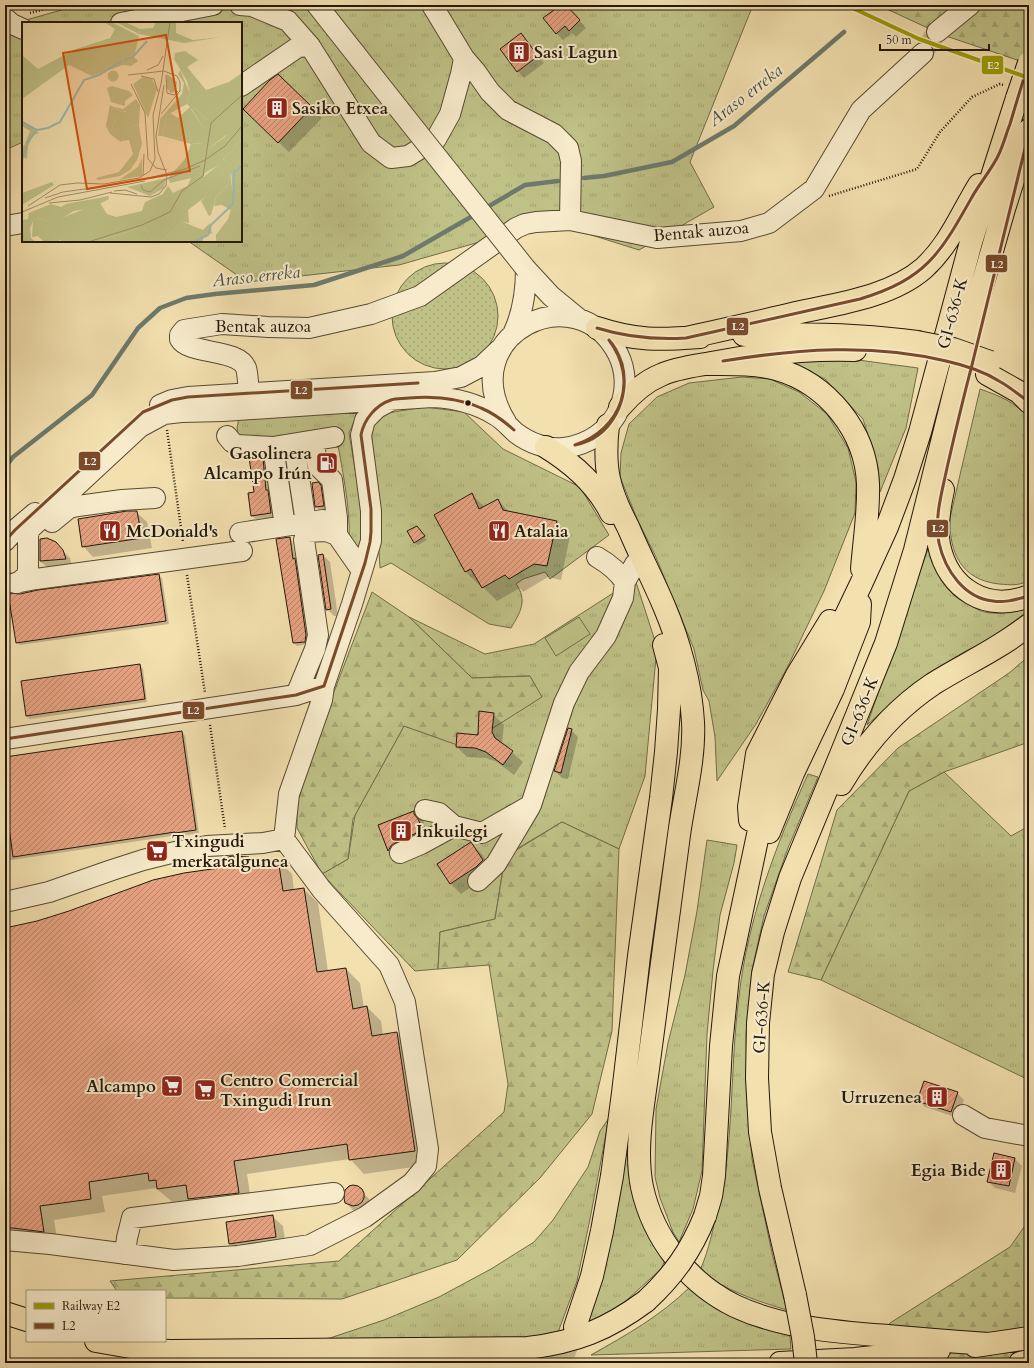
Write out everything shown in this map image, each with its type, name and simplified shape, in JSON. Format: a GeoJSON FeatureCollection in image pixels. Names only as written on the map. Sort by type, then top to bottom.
{"type":"FeatureCollection","features":[{"type":"Feature","properties":{"kind":"highway","name":"GI-636-K"},"geometry":{"type":"LineString","coordinates":[[102,1342],[142,1349],[170,1351],[528,1348],[564,1343],[591,1334],[629,1314],[661,1287],[687,1254],[697,1236],[711,1196],[714,1176],[721,1046],[728,976],[753,861],[756,812],[766,758],[837,622],[861,584],[887,527],[920,432],[971,242],[999,153],[1012,92],[1029,63]]}},
{"type":"Feature","properties":{"kind":"highway","name":"GI-636-K"},"geometry":{"type":"LineString","coordinates":[[806,1363],[803,1337],[770,1188],[760,1132],[757,1078],[758,1023],[763,981],[773,932],[790,878],[888,636],[915,550],[942,437],[975,310],[1004,208],[1029,131]]}},
{"type":"Feature","properties":{"kind":"highway"},"geometry":{"type":"LineString","coordinates":[[1029,131],[958,417],[938,523],[940,546],[948,568],[959,584],[974,596],[988,601],[1006,602],[1029,596]]}},
{"type":"Feature","properties":{"kind":"highway"},"geometry":{"type":"LineString","coordinates":[[686,338],[840,303],[874,294],[907,280],[923,268],[937,254],[950,236],[999,153]]}},
{"type":"Feature","properties":{"kind":"highway"},"geometry":{"type":"LineString","coordinates":[[588,324],[619,335],[640,339],[670,340],[686,338],[809,334],[879,337],[919,349]]}},
{"type":"Feature","properties":{"kind":"highway"},"geometry":{"type":"LineString","coordinates":[[620,407],[639,387],[650,380],[674,370],[750,356],[807,350],[953,349],[988,368],[1022,377],[1029,383]]}},
{"type":"Feature","properties":{"kind":"highway"},"geometry":{"type":"LineString","coordinates":[[706,364],[759,365],[791,374],[806,381],[832,401],[842,414],[858,440],[868,484],[861,584]]}},
{"type":"Feature","properties":{"kind":"highway"},"geometry":{"type":"LineString","coordinates":[[988,368],[1002,382],[1018,392],[1029,402]]}},
{"type":"Feature","properties":{"kind":"highway"},"geometry":{"type":"LineString","coordinates":[[608,425],[606,465],[612,491],[676,636],[692,703],[693,725],[690,768],[647,1074],[639,1152],[642,1186],[652,1219],[669,1249],[691,1276],[720,1298],[752,1313],[786,1322],[837,1331],[990,1344]]}},
{"type":"Feature","properties":{"kind":"highway"},"geometry":{"type":"LineString","coordinates":[[546,447],[571,464],[593,485],[610,510],[630,573],[647,588],[660,625],[670,668],[667,745],[661,798],[639,956],[612,1176],[592,1276],[575,1327]]}},
{"type":"Feature","properties":{"kind":"highway","name":"GI-636-K"},"geometry":{"type":"LineString","coordinates":[[753,861],[764,845],[792,773],[833,689],[859,622],[861,584]]}},
{"type":"Feature","properties":{"kind":"highway"},"geometry":{"type":"LineString","coordinates":[[757,1078],[777,969],[793,907],[802,877],[839,788],[856,760],[869,743],[889,720],[913,699],[933,684],[1014,637],[1029,625]]}},
{"type":"Feature","properties":{"kind":"highway"},"geometry":{"type":"LineString","coordinates":[[5,1313],[26,1320]]}},
{"type":"Feature","properties":{"kind":"highway"},"geometry":{"type":"LineString","coordinates":[[780,1363],[855,1359],[990,1344],[1029,1338]]}},
{"type":"Feature","properties":{"kind":"highway"},"geometry":{"type":"LineString","coordinates":[[1020,1363],[1029,1361]]}},
{"type":"Feature","properties":{"kind":"street"},"geometry":{"type":"LineString","coordinates":[[126,22],[213,5]]}},
{"type":"Feature","properties":{"kind":"street"},"geometry":{"type":"LineString","coordinates":[[240,5],[252,6],[288,21],[310,46],[371,143],[391,158],[408,156],[436,139],[450,114],[464,58]]}},
{"type":"Feature","properties":{"kind":"street"},"geometry":{"type":"LineString","coordinates":[[5,541],[14,530],[143,412],[172,400],[189,405],[432,397],[457,400],[510,418],[536,431],[548,435],[562,436],[576,433],[589,427],[600,417],[605,410],[612,392],[613,382],[610,367],[604,353],[598,345],[583,334],[564,328],[552,328],[530,336],[521,343],[511,356],[505,372],[504,383],[509,405],[510,418],[517,433],[530,442],[546,447],[563,448],[580,444],[595,437],[608,425],[620,407],[624,395],[624,370],[620,358],[607,337],[550,296],[526,269],[317,5]]}},
{"type":"Feature","properties":{"kind":"street"},"geometry":{"type":"LineString","coordinates":[[432,5],[464,58],[490,92],[508,110],[554,134],[568,148],[571,161],[570,220]]}},
{"type":"Feature","properties":{"kind":"street"},"geometry":{"type":"LineString","coordinates":[[938,32],[970,5]]}},
{"type":"Feature","properties":{"kind":"street"},"geometry":{"type":"LineString","coordinates":[[242,85],[298,47],[310,46]]}},
{"type":"Feature","properties":{"kind":"street","name":"Bentak auzoa"},"geometry":{"type":"LineString","coordinates":[[249,393],[246,368],[241,361],[229,356],[182,343],[180,339],[184,330],[222,324],[309,328],[371,314],[420,296],[516,228],[536,222],[570,220],[656,238],[742,231],[769,223],[814,189],[861,110],[922,53]]}},
{"type":"Feature","properties":{"kind":"street"},"geometry":{"type":"LineString","coordinates":[[5,226],[22,223]]}},
{"type":"Feature","properties":{"kind":"street"},"geometry":{"type":"LineString","coordinates":[[510,418],[498,410],[492,384],[495,363],[518,324],[524,302],[526,269]]}},
{"type":"Feature","properties":{"kind":"street"},"geometry":{"type":"LineString","coordinates":[[15,583],[26,576],[28,571],[28,535],[30,529],[140,427],[164,414],[181,412],[189,405],[249,393],[435,382],[461,377],[482,366],[524,325],[551,316],[565,316],[588,324]]}},
{"type":"Feature","properties":{"kind":"street"},"geometry":{"type":"LineString","coordinates":[[5,1240],[50,1244],[174,1260],[238,1256],[310,1245],[364,1218],[412,1183],[426,1166],[428,1148],[405,1002],[389,964],[322,890],[284,839],[289,794],[322,700],[324,686],[371,541],[371,511],[361,435],[365,420],[377,408],[393,399]]}},
{"type":"Feature","properties":{"kind":"street"},"geometry":{"type":"LineString","coordinates":[[226,436],[237,445],[274,447],[334,437]]}},
{"type":"Feature","properties":{"kind":"street"},"geometry":{"type":"LineString","coordinates":[[304,442],[318,466],[332,480],[337,526],[362,571]]}},
{"type":"Feature","properties":{"kind":"street"},"geometry":{"type":"LineString","coordinates":[[304,442],[310,527],[315,555]]}},
{"type":"Feature","properties":{"kind":"street"},"geometry":{"type":"LineString","coordinates":[[274,447],[285,526]]}},
{"type":"Feature","properties":{"kind":"street"},"geometry":{"type":"LineString","coordinates":[[15,583],[33,539],[69,508],[122,500],[155,498]]}},
{"type":"Feature","properties":{"kind":"street"},"geometry":{"type":"LineString","coordinates":[[15,583],[187,558],[241,542],[285,526],[337,526]]}},
{"type":"Feature","properties":{"kind":"street"},"geometry":{"type":"LineString","coordinates":[[300,694],[315,649],[318,635],[304,540],[310,527]]}},
{"type":"Feature","properties":{"kind":"street"},"geometry":{"type":"LineString","coordinates":[[5,550],[11,548],[16,549],[26,555],[28,560]]}},
{"type":"Feature","properties":{"kind":"street"},"geometry":{"type":"LineString","coordinates":[[478,881],[496,864],[531,805],[564,703],[579,672],[606,636],[624,598],[630,573],[620,574],[597,557]]}},
{"type":"Feature","properties":{"kind":"street"},"geometry":{"type":"LineString","coordinates":[[300,694],[327,632],[323,610]]}},
{"type":"Feature","properties":{"kind":"street"},"geometry":{"type":"LineString","coordinates":[[5,739],[300,694],[324,686]]}},
{"type":"Feature","properties":{"kind":"street"},"geometry":{"type":"LineString","coordinates":[[424,810],[439,812],[454,826],[482,833],[531,805]]}},
{"type":"Feature","properties":{"kind":"street"},"geometry":{"type":"LineString","coordinates":[[400,853],[421,844],[454,826]]}},
{"type":"Feature","properties":{"kind":"street"},"geometry":{"type":"LineString","coordinates":[[5,902],[49,892],[143,860],[175,852],[207,846],[263,843],[284,839]]}},
{"type":"Feature","properties":{"kind":"street"},"geometry":{"type":"LineString","coordinates":[[963,1115],[985,1128],[1029,1136]]}},
{"type":"Feature","properties":{"kind":"street"},"geometry":{"type":"LineString","coordinates":[[125,1254],[126,1238],[132,1218],[334,1193]]}},
{"type":"Feature","properties":{"kind":"path"},"geometry":{"type":"LineString","coordinates":[[12,23],[62,5]]}},
{"type":"Feature","properties":{"kind":"path"},"geometry":{"type":"LineString","coordinates":[[827,197],[917,169],[940,132],[972,97],[1000,84],[1012,92]]}},
{"type":"Feature","properties":{"kind":"path"},"geometry":{"type":"LineString","coordinates":[[164,414],[187,558],[186,566],[205,693],[209,708],[208,715],[226,835]]}},
{"type":"Feature","properties":{"kind":"green space"},"geometry":{"type":"Polygon","coordinates":[[[79,5],[753,5],[690,162],[714,207],[639,250],[563,226],[476,243],[399,265],[247,282],[189,242],[242,242],[242,22],[22,22],[22,142],[5,150],[5,26],[79,5]]]}},
{"type":"Feature","properties":{"kind":"green space"},"geometry":{"type":"Polygon","coordinates":[[[878,5],[1029,5],[1029,64],[943,35],[878,5]]]}},
{"type":"Feature","properties":{"kind":"green space"},"geometry":{"type":"Polygon","coordinates":[[[445,263],[465,267],[482,279],[494,296],[498,316],[494,336],[482,353],[465,365],[445,369],[425,365],[408,353],[396,336],[392,316],[396,296],[408,279],[425,267],[445,263]]]}},
{"type":"Feature","properties":{"kind":"green space"},"geometry":{"type":"Polygon","coordinates":[[[785,360],[858,360],[918,368],[906,428],[880,492],[878,468],[863,419],[825,379],[785,360]]]}},
{"type":"Feature","properties":{"kind":"green space"},"geometry":{"type":"Polygon","coordinates":[[[742,377],[770,379],[799,392],[827,414],[848,448],[856,482],[855,513],[824,591],[787,668],[756,724],[717,781],[715,737],[709,701],[703,690],[694,649],[655,555],[638,521],[620,477],[621,453],[629,424],[657,397],[689,383],[742,377]]]}},
{"type":"Feature","properties":{"kind":"green space"},"geometry":{"type":"Polygon","coordinates":[[[980,389],[1007,400],[1024,412],[1029,418],[1029,581],[1017,584],[999,584],[975,577],[960,562],[955,553],[952,542],[950,518],[980,389]]]}},
{"type":"Feature","properties":{"kind":"green space"},"geometry":{"type":"Polygon","coordinates":[[[425,407],[464,412],[503,449],[580,487],[609,535],[550,579],[545,572],[523,579],[516,584],[520,590],[522,601],[520,612],[511,628],[489,624],[391,563],[380,568],[371,425],[381,414],[425,407]]]}},
{"type":"Feature","properties":{"kind":"green space"},"geometry":{"type":"Polygon","coordinates":[[[360,408],[349,433],[364,524],[361,550],[349,541],[349,514],[336,432],[245,444],[239,439],[237,428],[239,418],[360,408]]]}},
{"type":"Feature","properties":{"kind":"green space"},"geometry":{"type":"Polygon","coordinates":[[[928,549],[938,572],[956,597],[981,611],[1002,613],[1016,611],[1029,606],[1029,610],[993,637],[964,652],[916,682],[867,725],[928,549]]]}},
{"type":"Feature","properties":{"kind":"green space"},"geometry":{"type":"Polygon","coordinates":[[[635,579],[657,647],[645,776],[619,849],[562,822],[505,856],[495,919],[440,932],[438,969],[415,971],[322,874],[348,859],[355,815],[404,726],[463,746],[530,676],[472,678],[409,617],[485,654],[534,644],[635,579]]]}},
{"type":"Feature","properties":{"kind":"green space"},"geometry":{"type":"Polygon","coordinates":[[[372,592],[409,617],[472,678],[530,676],[542,697],[463,747],[404,726],[353,819],[348,859],[322,874],[297,828],[297,789],[372,592]]]}},
{"type":"Feature","properties":{"kind":"green space"},"geometry":{"type":"Polygon","coordinates":[[[579,617],[590,634],[556,656],[545,638],[579,617]]]}},
{"type":"Feature","properties":{"kind":"green space"},"geometry":{"type":"Polygon","coordinates":[[[1029,656],[1029,742],[944,772],[909,791],[821,980],[788,972],[837,810],[898,748],[1009,673],[1029,656]]]}},
{"type":"Feature","properties":{"kind":"green space"},"geometry":{"type":"Polygon","coordinates":[[[944,772],[1011,836],[1029,826],[1029,1080],[821,980],[909,791],[944,772]]]}},
{"type":"Feature","properties":{"kind":"green space"},"geometry":{"type":"Polygon","coordinates":[[[808,774],[818,777],[788,848],[764,916],[752,970],[746,1034],[747,1090],[752,1159],[772,1253],[787,1310],[758,1301],[729,1289],[712,1279],[701,1268],[710,1239],[726,1165],[739,996],[749,938],[756,910],[774,855],[808,774]]]}},
{"type":"Feature","properties":{"kind":"green space"},"geometry":{"type":"Polygon","coordinates":[[[562,822],[619,849],[612,1031],[592,1114],[540,1178],[457,1260],[342,1299],[166,1298],[166,1290],[116,1290],[110,1281],[339,1261],[504,1112],[508,1084],[489,965],[438,969],[440,932],[495,919],[505,857],[562,822]]]}},
{"type":"Feature","properties":{"kind":"green space"},"geometry":{"type":"Polygon","coordinates":[[[707,840],[737,845],[734,863],[720,915],[713,971],[707,1034],[702,1171],[693,1209],[679,1242],[673,1232],[660,1198],[655,1177],[656,1109],[668,1043],[685,975],[697,911],[707,840]]]}},
{"type":"Feature","properties":{"kind":"green space"},"geometry":{"type":"Polygon","coordinates":[[[609,1118],[577,1281],[557,1335],[544,1339],[287,1344],[330,1338],[384,1320],[439,1297],[491,1269],[534,1242],[553,1220],[588,1167],[600,1131],[609,1118]]]}},
{"type":"Feature","properties":{"kind":"green space"},"geometry":{"type":"Polygon","coordinates":[[[627,1141],[632,1182],[665,1260],[661,1269],[617,1309],[584,1326],[627,1141]]]}},
{"type":"Feature","properties":{"kind":"green space"},"geometry":{"type":"Polygon","coordinates":[[[1029,1220],[1029,1363],[854,1363],[890,1323],[1010,1247],[1029,1220]]]}},
{"type":"Feature","properties":{"kind":"green space"},"geometry":{"type":"Polygon","coordinates":[[[690,1287],[786,1329],[790,1337],[791,1349],[591,1355],[655,1316],[690,1287]]]}},
{"type":"Feature","properties":{"kind":"building"},"geometry":{"type":"Polygon","coordinates":[[[550,5],[566,5],[580,20],[569,31],[565,26],[556,34],[543,18],[554,10],[550,5]]]}},
{"type":"Feature","properties":{"kind":"building","name":"Sasi Lagun"},"geometry":{"type":"Polygon","coordinates":[[[521,33],[538,56],[517,72],[500,49],[521,33]]]}},
{"type":"Feature","properties":{"kind":"building","name":"Sasiko Etxea"},"geometry":{"type":"Polygon","coordinates":[[[278,74],[312,107],[278,143],[243,109],[270,80],[278,74]]]}},
{"type":"Feature","properties":{"kind":"building"},"geometry":{"type":"Polygon","coordinates":[[[249,457],[263,458],[266,490],[268,490],[271,513],[251,516],[248,493],[254,492],[249,457]]]}},
{"type":"Feature","properties":{"kind":"building"},"geometry":{"type":"Polygon","coordinates":[[[318,482],[321,485],[324,506],[315,507],[312,483],[318,482]]]}},
{"type":"Feature","properties":{"kind":"building","name":"Atalaia"},"geometry":{"type":"Polygon","coordinates":[[[472,493],[479,509],[498,499],[503,510],[557,521],[547,566],[534,564],[509,579],[505,575],[482,588],[471,569],[465,572],[434,515],[472,493]]]}},
{"type":"Feature","properties":{"kind":"building","name":"McDonald's"},"geometry":{"type":"Polygon","coordinates":[[[127,511],[137,511],[142,538],[82,547],[78,519],[127,511]]]}},
{"type":"Feature","properties":{"kind":"building"},"geometry":{"type":"Polygon","coordinates":[[[417,526],[425,536],[414,543],[407,531],[417,526]]]}},
{"type":"Feature","properties":{"kind":"building"},"geometry":{"type":"Polygon","coordinates":[[[290,537],[293,559],[295,558],[306,635],[305,642],[293,643],[276,539],[290,537]]]}},
{"type":"Feature","properties":{"kind":"building"},"geometry":{"type":"Polygon","coordinates":[[[47,538],[56,542],[63,550],[66,559],[40,561],[40,539],[47,538]]]}},
{"type":"Feature","properties":{"kind":"building"},"geometry":{"type":"Polygon","coordinates":[[[323,554],[331,609],[326,610],[318,555],[323,554]]]}},
{"type":"Feature","properties":{"kind":"building"},"geometry":{"type":"Polygon","coordinates":[[[159,574],[166,621],[16,643],[8,593],[20,594],[38,590],[159,574]]]}},
{"type":"Feature","properties":{"kind":"building"},"geometry":{"type":"Polygon","coordinates":[[[140,664],[145,699],[26,716],[21,681],[140,664]]]}},
{"type":"Feature","properties":{"kind":"building"},"geometry":{"type":"Polygon","coordinates":[[[479,711],[494,713],[492,732],[495,738],[513,751],[503,765],[486,752],[475,748],[456,747],[457,733],[478,735],[479,711]]]}},
{"type":"Feature","properties":{"kind":"building"},"geometry":{"type":"Polygon","coordinates":[[[568,728],[572,729],[561,773],[554,771],[568,728]]]}},
{"type":"Feature","properties":{"kind":"building"},"geometry":{"type":"Polygon","coordinates":[[[182,731],[196,830],[13,857],[5,797],[5,757],[182,731]]]}},
{"type":"Feature","properties":{"kind":"building","name":"Inkuilegi"},"geometry":{"type":"Polygon","coordinates":[[[414,811],[414,814],[423,830],[395,843],[388,851],[378,825],[414,811]]]}},
{"type":"Feature","properties":{"kind":"building"},"geometry":{"type":"Polygon","coordinates":[[[471,842],[483,860],[476,867],[450,884],[437,864],[471,842]]]}},
{"type":"Feature","properties":{"kind":"building","name":"Centro Comercial Txingudi Irun"},"geometry":{"type":"Polygon","coordinates":[[[232,856],[249,857],[249,863],[278,859],[283,891],[304,888],[317,972],[346,968],[353,1009],[367,1006],[372,1036],[397,1032],[415,1151],[349,1160],[347,1144],[234,1161],[239,1193],[188,1199],[186,1185],[157,1189],[156,1180],[149,1181],[148,1173],[89,1182],[91,1199],[40,1206],[44,1232],[5,1227],[5,928],[37,921],[69,911],[153,880],[184,873],[219,868],[217,862],[232,856]]]}},
{"type":"Feature","properties":{"kind":"building","name":"Urruzenea"},"geometry":{"type":"Polygon","coordinates":[[[924,1081],[958,1092],[951,1112],[917,1101],[924,1081]]]}},
{"type":"Feature","properties":{"kind":"building","name":"Egia Bide"},"geometry":{"type":"Polygon","coordinates":[[[994,1153],[1015,1158],[1009,1186],[987,1182],[994,1153]]]}},
{"type":"Feature","properties":{"kind":"building"},"geometry":{"type":"Polygon","coordinates":[[[353,1185],[362,1189],[364,1198],[358,1205],[353,1206],[345,1203],[344,1198],[345,1190],[349,1186],[353,1185]]]}},
{"type":"Feature","properties":{"kind":"building"},"geometry":{"type":"Polygon","coordinates":[[[273,1215],[276,1237],[229,1244],[226,1222],[273,1215]]]}},
{"type":"Feature","properties":{"kind":"waterway","name":"Araso erreka"},"geometry":{"type":"LineString","coordinates":[[584,178],[604,176],[672,162],[734,126],[844,32]]}},
{"type":"Feature","properties":{"kind":"waterway","name":"Araso erreka"},"geometry":{"type":"LineString","coordinates":[[484,209],[525,185],[558,181]]}},
{"type":"Feature","properties":{"kind":"waterway","name":"Araso erreka"},"geometry":{"type":"LineString","coordinates":[[5,467],[13,457],[92,395],[138,328],[160,308],[186,298],[314,285],[403,256],[476,214]]}},
{"type":"Feature","properties":{"kind":"tunnel"},"geometry":{"type":"LineString","coordinates":[[923,53],[937,32]]}},
{"type":"Feature","properties":{"kind":"tunnel"},"geometry":{"type":"LineString","coordinates":[[560,1363],[575,1327]]}},
{"type":"Feature","properties":{"kind":"railway"},"geometry":{"type":"LineString","coordinates":[[1021,5],[1029,8]]}},
{"type":"Feature","properties":{"kind":"rail line","name":"E2"},"geometry":{"type":"LineString","coordinates":[[846,5],[919,39],[1029,78]]}},
{"type":"Feature","properties":{"kind":"transit line","name":"L2"},"geometry":{"type":"LineString","coordinates":[[597,328],[619,334],[641,337],[663,339],[686,338],[860,299],[901,283],[929,262],[940,249],[995,161],[1010,124],[1029,63]]}},
{"type":"Feature","properties":{"kind":"transit line","name":"L2"},"geometry":{"type":"LineString","coordinates":[[1029,132],[953,442],[941,496],[937,524],[939,543],[946,563],[957,581],[965,588],[983,599],[993,601],[1007,601],[1029,596]]}},
{"type":"Feature","properties":{"kind":"transit line","name":"L2"},"geometry":{"type":"LineString","coordinates":[[575,445],[591,438],[604,427],[614,415],[621,402],[624,387],[623,371],[618,355],[609,340]]}},
{"type":"Feature","properties":{"kind":"transit line","name":"L2"},"geometry":{"type":"LineString","coordinates":[[575,445],[588,441],[609,425],[616,415],[621,403],[624,390],[622,364],[617,351],[609,340]]}},
{"type":"Feature","properties":{"kind":"transit line","name":"L2"},"geometry":{"type":"LineString","coordinates":[[723,361],[779,353],[834,350],[862,350],[918,355],[966,366],[980,371],[1011,388],[1029,402]]}},
{"type":"Feature","properties":{"kind":"transit line","name":"L2"},"geometry":{"type":"LineString","coordinates":[[5,541],[15,530],[143,412],[172,400],[188,397],[418,383]]}},
{"type":"Feature","properties":{"kind":"transit line","name":"L2"},"geometry":{"type":"LineString","coordinates":[[5,739],[296,695],[324,686],[365,563],[370,542],[371,509],[361,435],[368,418],[380,405],[391,400],[418,397],[437,398],[464,402],[481,408],[490,412],[514,430]]}},
{"type":"Feature","properties":{"kind":"place","name":"Sasi Lagun"},"geometry":{"type":"Point","coordinates":[519,52]}},
{"type":"Feature","properties":{"kind":"place","name":"Sasiko Etxea"},"geometry":{"type":"Point","coordinates":[277,108]}},
{"type":"Feature","properties":{"kind":"place","name":"Gasolinera Alcampo Irún"},"geometry":{"type":"Point","coordinates":[327,463]}},
{"type":"Feature","properties":{"kind":"place","name":"McDonald's"},"geometry":{"type":"Point","coordinates":[110,531]}},
{"type":"Feature","properties":{"kind":"place","name":"Atalaia"},"geometry":{"type":"Point","coordinates":[499,531]}},
{"type":"Feature","properties":{"kind":"place","name":"Inkuilegi"},"geometry":{"type":"Point","coordinates":[401,831]}},
{"type":"Feature","properties":{"kind":"place","name":"Txingudi merkatalgunea"},"geometry":{"type":"Point","coordinates":[157,851]}},
{"type":"Feature","properties":{"kind":"place","name":"Alcampo"},"geometry":{"type":"Point","coordinates":[172,1086]}},
{"type":"Feature","properties":{"kind":"place","name":"Centro Comercial Txingudi Irun"},"geometry":{"type":"Point","coordinates":[205,1090]}},
{"type":"Feature","properties":{"kind":"place","name":"Urruzenea"},"geometry":{"type":"Point","coordinates":[937,1097]}},
{"type":"Feature","properties":{"kind":"place","name":"Egia Bide"},"geometry":{"type":"Point","coordinates":[1001,1170]}}]}
